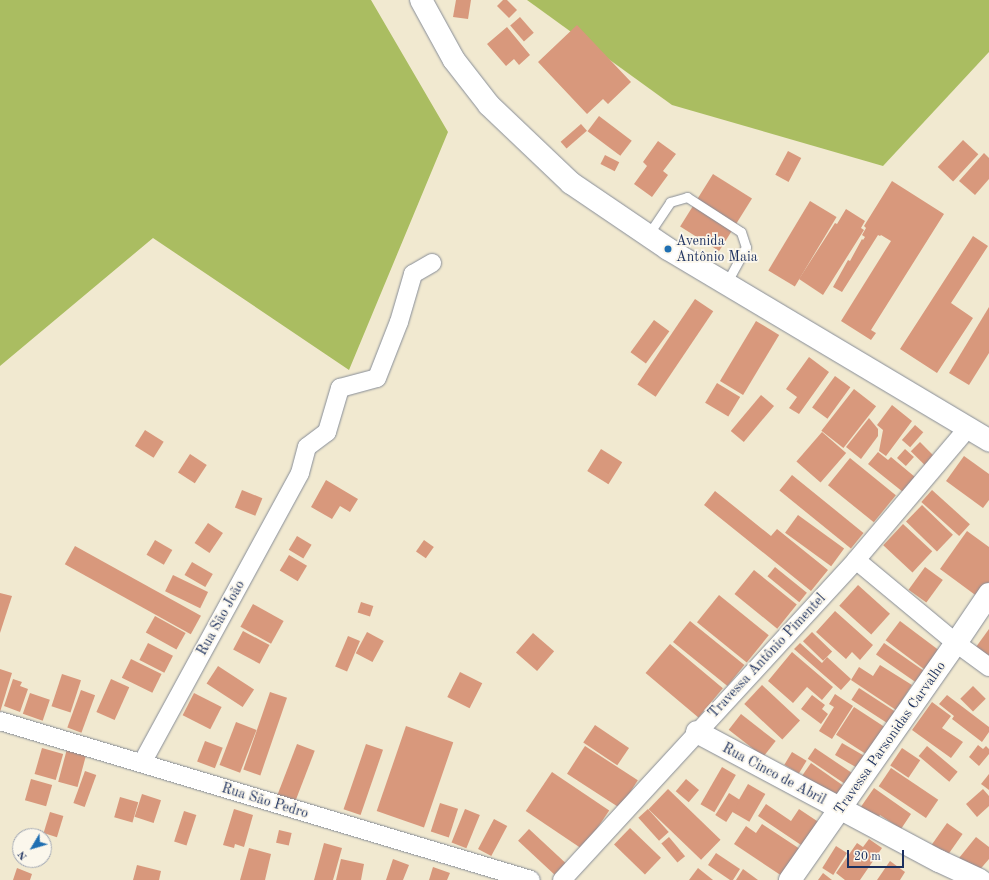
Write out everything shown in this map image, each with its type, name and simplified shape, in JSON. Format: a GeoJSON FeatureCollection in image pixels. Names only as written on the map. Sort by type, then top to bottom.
{"type":"FeatureCollection","features":[{"type":"Feature","properties":{"kind":"main road"},"geometry":{"type":"LineString","coordinates":[[421,0],[454,60],[489,105],[571,183],[647,236],[989,440]]}},
{"type":"Feature","properties":{"kind":"main road","name":"Travessa Parsonidas Carvalho"},"geometry":{"type":"LineString","coordinates":[[790,880],[841,809],[989,594]]}},
{"type":"Feature","properties":{"kind":"main road","name":"Rua Cinco de Abril"},"geometry":{"type":"LineString","coordinates":[[697,732],[938,861],[980,880]]}},
{"type":"Feature","properties":{"kind":"street","name":"Rua São João"},"geometry":{"type":"LineString","coordinates":[[142,763],[300,473],[307,447],[327,432],[340,388],[377,378],[400,322],[412,274],[432,262]]}},
{"type":"Feature","properties":{"kind":"street","name":"Travessa Antônio Pimentel"},"geometry":{"type":"LineString","coordinates":[[562,880],[856,560],[968,428]]}},
{"type":"Feature","properties":{"kind":"street"},"geometry":{"type":"LineString","coordinates":[[856,560],[956,643],[989,667]]}},
{"type":"Feature","properties":{"kind":"street","name":"Rua São Pedro"},"geometry":{"type":"LineString","coordinates":[[0,721],[531,880]]}},
{"type":"Feature","properties":{"kind":"lane"},"geometry":{"type":"LineString","coordinates":[[647,236],[670,202],[687,197],[741,232],[746,247],[726,284]]}},
{"type":"Feature","properties":{"kind":"green space"},"geometry":{"type":"Polygon","coordinates":[[[0,0],[371,0],[448,132],[349,370],[153,238],[0,366],[0,0]]]}},
{"type":"Feature","properties":{"kind":"green space"},"geometry":{"type":"Polygon","coordinates":[[[527,0],[989,0],[989,52],[883,166],[672,105],[527,0]]]}},
{"type":"Feature","properties":{"kind":"building"},"geometry":{"type":"Polygon","coordinates":[[[456,0],[471,0],[468,19],[453,17],[456,0]]]}},
{"type":"Feature","properties":{"kind":"building"},"geometry":{"type":"Polygon","coordinates":[[[503,0],[507,0],[517,10],[509,18],[497,6],[503,0]]]}},
{"type":"Feature","properties":{"kind":"building"},"geometry":{"type":"Polygon","coordinates":[[[520,17],[534,33],[524,41],[510,26],[520,17]]]}},
{"type":"Feature","properties":{"kind":"building"},"geometry":{"type":"Polygon","coordinates":[[[577,25],[631,82],[608,104],[603,99],[587,114],[538,62],[577,25]]]}},
{"type":"Feature","properties":{"kind":"building"},"geometry":{"type":"Polygon","coordinates":[[[507,27],[530,55],[519,65],[514,59],[506,66],[487,44],[507,27]]]}},
{"type":"Feature","properties":{"kind":"building"},"geometry":{"type":"Polygon","coordinates":[[[599,116],[632,141],[620,156],[588,131],[599,116]]]}},
{"type":"Feature","properties":{"kind":"building"},"geometry":{"type":"Polygon","coordinates":[[[581,124],[587,131],[567,149],[561,142],[581,124]]]}},
{"type":"Feature","properties":{"kind":"building"},"geometry":{"type":"Polygon","coordinates":[[[963,140],[978,154],[953,181],[938,167],[963,140]]]}},
{"type":"Feature","properties":{"kind":"building"},"geometry":{"type":"Polygon","coordinates":[[[658,141],[676,154],[663,171],[668,175],[652,197],[634,184],[647,166],[643,162],[658,141]]]}},
{"type":"Feature","properties":{"kind":"building"},"geometry":{"type":"Polygon","coordinates":[[[788,151],[801,158],[789,182],[775,175],[788,151]]]}},
{"type":"Feature","properties":{"kind":"building"},"geometry":{"type":"Polygon","coordinates":[[[984,153],[989,158],[989,179],[975,195],[959,181],[984,153]]]}},
{"type":"Feature","properties":{"kind":"building"},"geometry":{"type":"Polygon","coordinates":[[[605,155],[619,162],[615,171],[600,164],[605,155]]]}},
{"type":"Feature","properties":{"kind":"building"},"geometry":{"type":"Polygon","coordinates":[[[713,174],[752,198],[719,251],[680,227],[713,174]]]}},
{"type":"Feature","properties":{"kind":"building"},"geometry":{"type":"Polygon","coordinates":[[[892,181],[944,214],[871,330],[876,333],[871,340],[841,321],[891,241],[881,235],[878,235],[842,292],[833,287],[848,260],[850,261],[862,239],[863,240],[865,237],[862,235],[866,228],[864,226],[892,181]]]}},
{"type":"Feature","properties":{"kind":"building"},"geometry":{"type":"Polygon","coordinates":[[[810,201],[837,217],[795,286],[768,270],[810,201]]]}},
{"type":"Feature","properties":{"kind":"building"},"geometry":{"type":"Polygon","coordinates":[[[846,209],[865,221],[861,228],[864,230],[823,295],[799,279],[835,223],[837,224],[846,209]]]}},
{"type":"Feature","properties":{"kind":"building"},"geometry":{"type":"Polygon","coordinates":[[[973,236],[988,246],[951,303],[973,318],[937,373],[900,349],[973,236]]]}},
{"type":"Feature","properties":{"kind":"building"},"geometry":{"type":"Polygon","coordinates":[[[695,299],[713,311],[656,397],[637,384],[695,299]]]}},
{"type":"Feature","properties":{"kind":"building"},"geometry":{"type":"Polygon","coordinates":[[[989,307],[989,353],[969,385],[949,373],[989,307]]]}},
{"type":"Feature","properties":{"kind":"building"},"geometry":{"type":"Polygon","coordinates":[[[654,320],[669,331],[646,364],[630,352],[654,320]]]}},
{"type":"Feature","properties":{"kind":"building"},"geometry":{"type":"Polygon","coordinates":[[[756,321],[779,335],[743,395],[720,381],[756,321]]]}},
{"type":"Feature","properties":{"kind":"building"},"geometry":{"type":"Polygon","coordinates":[[[809,357],[829,372],[799,414],[789,408],[797,397],[786,389],[809,357]]]}},
{"type":"Feature","properties":{"kind":"building"},"geometry":{"type":"Polygon","coordinates":[[[835,376],[850,387],[827,419],[812,408],[835,376]]]}},
{"type":"Feature","properties":{"kind":"building"},"geometry":{"type":"Polygon","coordinates":[[[717,383],[740,397],[728,417],[705,403],[717,383]]]}},
{"type":"Feature","properties":{"kind":"building"},"geometry":{"type":"Polygon","coordinates":[[[854,389],[876,406],[843,448],[821,431],[854,389]]]}},
{"type":"Feature","properties":{"kind":"building"},"geometry":{"type":"Polygon","coordinates":[[[761,395],[774,406],[744,442],[731,431],[761,395]]]}},
{"type":"Feature","properties":{"kind":"building"},"geometry":{"type":"Polygon","coordinates":[[[892,405],[912,421],[886,456],[879,451],[883,430],[877,425],[892,405]]]}},
{"type":"Feature","properties":{"kind":"building"},"geometry":{"type":"Polygon","coordinates":[[[869,418],[878,429],[878,436],[861,459],[846,447],[869,418]]]}},
{"type":"Feature","properties":{"kind":"building"},"geometry":{"type":"Polygon","coordinates":[[[915,425],[923,432],[910,447],[902,440],[915,425]]]}},
{"type":"Feature","properties":{"kind":"building"},"geometry":{"type":"Polygon","coordinates":[[[145,430],[164,442],[154,458],[135,446],[145,430]]]}},
{"type":"Feature","properties":{"kind":"building"},"geometry":{"type":"Polygon","coordinates":[[[822,432],[846,453],[821,482],[796,461],[822,432]]]}},
{"type":"Feature","properties":{"kind":"building"},"geometry":{"type":"Polygon","coordinates":[[[920,442],[934,456],[925,465],[911,451],[920,442]]]}},
{"type":"Feature","properties":{"kind":"building"},"geometry":{"type":"Polygon","coordinates":[[[601,449],[622,462],[608,484],[587,471],[601,449]]]}},
{"type":"Feature","properties":{"kind":"building"},"geometry":{"type":"Polygon","coordinates":[[[905,449],[914,457],[906,466],[897,458],[905,449]]]}},
{"type":"Feature","properties":{"kind":"building"},"geometry":{"type":"Polygon","coordinates":[[[878,452],[888,460],[891,457],[915,477],[903,492],[868,464],[878,452]]]}},
{"type":"Feature","properties":{"kind":"building"},"geometry":{"type":"Polygon","coordinates":[[[190,454],[207,465],[195,483],[178,472],[190,454]]]}},
{"type":"Feature","properties":{"kind":"building"},"geometry":{"type":"Polygon","coordinates":[[[964,456],[989,474],[989,500],[983,508],[946,481],[964,456]]]}},
{"type":"Feature","properties":{"kind":"building"},"geometry":{"type":"Polygon","coordinates":[[[850,458],[896,495],[874,522],[828,485],[850,458]]]}},
{"type":"Feature","properties":{"kind":"building"},"geometry":{"type":"Polygon","coordinates":[[[792,475],[863,533],[851,548],[779,491],[792,475]]]}},
{"type":"Feature","properties":{"kind":"building"},"geometry":{"type":"Polygon","coordinates":[[[326,480],[358,499],[350,512],[340,506],[332,519],[311,507],[326,480]]]}},
{"type":"Feature","properties":{"kind":"building"},"geometry":{"type":"Polygon","coordinates":[[[242,490],[262,498],[255,516],[235,508],[242,490]]]}},
{"type":"Feature","properties":{"kind":"building"},"geometry":{"type":"Polygon","coordinates":[[[932,490],[970,524],[959,536],[921,502],[932,490]]]}},
{"type":"Feature","properties":{"kind":"building"},"geometry":{"type":"Polygon","coordinates":[[[715,491],[771,536],[777,529],[828,570],[811,591],[704,505],[715,491]]]}},
{"type":"Feature","properties":{"kind":"building"},"geometry":{"type":"Polygon","coordinates":[[[922,505],[953,535],[937,551],[906,522],[922,505]]]}},
{"type":"Feature","properties":{"kind":"building"},"geometry":{"type":"Polygon","coordinates":[[[798,515],[844,549],[831,566],[785,533],[798,515]]]}},
{"type":"Feature","properties":{"kind":"building"},"geometry":{"type":"Polygon","coordinates":[[[208,523],[223,533],[210,553],[195,543],[208,523]]]}},
{"type":"Feature","properties":{"kind":"building"},"geometry":{"type":"Polygon","coordinates":[[[903,524],[932,551],[912,572],[883,545],[903,524]]]}},
{"type":"Feature","properties":{"kind":"building"},"geometry":{"type":"Polygon","coordinates":[[[967,531],[989,547],[989,582],[978,597],[940,569],[967,531]]]}},
{"type":"Feature","properties":{"kind":"building"},"geometry":{"type":"Polygon","coordinates":[[[297,536],[312,545],[303,558],[289,550],[297,536]]]}},
{"type":"Feature","properties":{"kind":"building"},"geometry":{"type":"Polygon","coordinates":[[[155,540],[172,550],[164,565],[146,555],[155,540]]]}},
{"type":"Feature","properties":{"kind":"building"},"geometry":{"type":"Polygon","coordinates":[[[424,540],[434,547],[426,558],[416,551],[424,540]]]}},
{"type":"Feature","properties":{"kind":"building"},"geometry":{"type":"Polygon","coordinates":[[[75,546],[201,616],[191,634],[65,564],[75,546]]]}},
{"type":"Feature","properties":{"kind":"building"},"geometry":{"type":"Polygon","coordinates":[[[289,555],[307,566],[298,581],[280,570],[289,555]]]}},
{"type":"Feature","properties":{"kind":"building"},"geometry":{"type":"Polygon","coordinates":[[[192,562],[213,574],[205,587],[184,575],[192,562]]]}},
{"type":"Feature","properties":{"kind":"building"},"geometry":{"type":"Polygon","coordinates":[[[775,567],[807,593],[799,602],[767,576],[775,567]]]}},
{"type":"Feature","properties":{"kind":"building"},"geometry":{"type":"Polygon","coordinates":[[[925,567],[943,580],[926,603],[909,590],[925,567]]]}},
{"type":"Feature","properties":{"kind":"building"},"geometry":{"type":"Polygon","coordinates":[[[754,570],[797,605],[777,629],[734,594],[754,570]]]}},
{"type":"Feature","properties":{"kind":"building"},"geometry":{"type":"Polygon","coordinates":[[[173,575],[208,592],[200,608],[165,591],[173,575]]]}},
{"type":"Feature","properties":{"kind":"building"},"geometry":{"type":"Polygon","coordinates":[[[858,585],[890,614],[871,635],[839,606],[858,585]]]}},
{"type":"Feature","properties":{"kind":"building"},"geometry":{"type":"Polygon","coordinates":[[[0,593],[12,596],[0,633],[0,593]]]}},
{"type":"Feature","properties":{"kind":"building"},"geometry":{"type":"Polygon","coordinates":[[[719,595],[769,635],[747,662],[697,622],[719,595]]]}},
{"type":"Feature","properties":{"kind":"building"},"geometry":{"type":"Polygon","coordinates":[[[361,602],[373,606],[370,616],[358,612],[361,602]]]}},
{"type":"Feature","properties":{"kind":"building"},"geometry":{"type":"Polygon","coordinates":[[[253,604],[284,621],[271,644],[240,627],[253,604]]]}},
{"type":"Feature","properties":{"kind":"building"},"geometry":{"type":"Polygon","coordinates":[[[835,611],[873,645],[860,660],[852,652],[846,659],[816,632],[835,611]]]}},
{"type":"Feature","properties":{"kind":"building"},"geometry":{"type":"Polygon","coordinates":[[[155,616],[186,633],[176,650],[146,633],[155,616]]]}},
{"type":"Feature","properties":{"kind":"building"},"geometry":{"type":"Polygon","coordinates":[[[690,621],[744,665],[727,686],[673,642],[690,621]]]}},
{"type":"Feature","properties":{"kind":"building"},"geometry":{"type":"Polygon","coordinates":[[[900,621],[940,651],[925,670],[886,640],[900,621]]]}},
{"type":"Feature","properties":{"kind":"building"},"geometry":{"type":"Polygon","coordinates":[[[989,629],[989,656],[976,647],[989,629]]]}},
{"type":"Feature","properties":{"kind":"building"},"geometry":{"type":"Polygon","coordinates":[[[243,631],[269,645],[260,664],[233,650],[243,631]]]}},
{"type":"Feature","properties":{"kind":"building"},"geometry":{"type":"Polygon","coordinates":[[[367,632],[384,641],[373,662],[356,653],[367,632]]]}},
{"type":"Feature","properties":{"kind":"building"},"geometry":{"type":"Polygon","coordinates":[[[812,632],[832,651],[823,661],[803,641],[812,632]]]}},
{"type":"Feature","properties":{"kind":"building"},"geometry":{"type":"Polygon","coordinates":[[[533,633],[554,651],[537,671],[516,653],[533,633]]]}},
{"type":"Feature","properties":{"kind":"building"},"geometry":{"type":"Polygon","coordinates":[[[348,636],[360,641],[347,671],[335,666],[348,636]]]}},
{"type":"Feature","properties":{"kind":"building"},"geometry":{"type":"Polygon","coordinates":[[[148,643],[173,656],[164,673],[139,660],[148,643]]]}},
{"type":"Feature","properties":{"kind":"building"},"geometry":{"type":"Polygon","coordinates":[[[800,643],[822,663],[827,657],[851,679],[841,690],[794,649],[800,643]]]}},
{"type":"Feature","properties":{"kind":"building"},"geometry":{"type":"Polygon","coordinates":[[[884,643],[927,673],[919,684],[876,654],[884,643]]]}},
{"type":"Feature","properties":{"kind":"building"},"geometry":{"type":"Polygon","coordinates":[[[670,644],[723,688],[698,717],[646,673],[670,644]]]}},
{"type":"Feature","properties":{"kind":"building"},"geometry":{"type":"Polygon","coordinates":[[[792,652],[833,687],[822,700],[807,687],[793,703],[768,681],[792,652]]]}},
{"type":"Feature","properties":{"kind":"building"},"geometry":{"type":"Polygon","coordinates":[[[131,659],[162,674],[152,693],[122,678],[131,659]]]}},
{"type":"Feature","properties":{"kind":"building"},"geometry":{"type":"Polygon","coordinates":[[[880,665],[912,685],[896,710],[851,680],[859,667],[873,676],[880,665]]]}},
{"type":"Feature","properties":{"kind":"building"},"geometry":{"type":"Polygon","coordinates":[[[218,666],[254,689],[243,707],[207,684],[218,666]]]}},
{"type":"Feature","properties":{"kind":"building"},"geometry":{"type":"Polygon","coordinates":[[[0,669],[12,673],[0,712],[0,669]]]}},
{"type":"Feature","properties":{"kind":"building"},"geometry":{"type":"Polygon","coordinates":[[[460,672],[482,683],[470,708],[447,697],[460,672]]]}},
{"type":"Feature","properties":{"kind":"building"},"geometry":{"type":"Polygon","coordinates":[[[62,674],[81,680],[71,713],[51,706],[62,674]]]}},
{"type":"Feature","properties":{"kind":"building"},"geometry":{"type":"Polygon","coordinates":[[[13,679],[22,682],[20,686],[28,689],[20,712],[4,706],[13,679]]]}},
{"type":"Feature","properties":{"kind":"building"},"geometry":{"type":"Polygon","coordinates":[[[111,679],[129,687],[115,720],[96,712],[111,679]]]}},
{"type":"Feature","properties":{"kind":"building"},"geometry":{"type":"Polygon","coordinates":[[[762,685],[800,720],[782,739],[744,704],[762,685]]]}},
{"type":"Feature","properties":{"kind":"building"},"geometry":{"type":"Polygon","coordinates":[[[973,686],[986,699],[973,711],[960,699],[973,686]]]}},
{"type":"Feature","properties":{"kind":"building"},"geometry":{"type":"Polygon","coordinates":[[[859,688],[896,712],[888,724],[851,700],[859,688]]]}},
{"type":"Feature","properties":{"kind":"building"},"geometry":{"type":"Polygon","coordinates":[[[81,690],[95,695],[81,733],[67,728],[81,690]]]}},
{"type":"Feature","properties":{"kind":"building"},"geometry":{"type":"Polygon","coordinates":[[[270,692],[287,698],[260,775],[243,770],[270,692]]]}},
{"type":"Feature","properties":{"kind":"building"},"geometry":{"type":"Polygon","coordinates":[[[30,693],[50,700],[43,721],[23,714],[30,693]]]}},
{"type":"Feature","properties":{"kind":"building"},"geometry":{"type":"Polygon","coordinates":[[[194,693],[222,707],[210,729],[183,715],[194,693]]]}},
{"type":"Feature","properties":{"kind":"building"},"geometry":{"type":"Polygon","coordinates":[[[835,694],[853,706],[832,739],[819,731],[834,707],[829,704],[835,694]]]}},
{"type":"Feature","properties":{"kind":"building"},"geometry":{"type":"Polygon","coordinates":[[[812,695],[825,705],[822,709],[828,714],[821,724],[801,709],[812,695]]]}},
{"type":"Feature","properties":{"kind":"building"},"geometry":{"type":"Polygon","coordinates":[[[947,695],[989,727],[989,732],[982,742],[952,719],[954,716],[939,704],[947,695]]]}},
{"type":"Feature","properties":{"kind":"building"},"geometry":{"type":"Polygon","coordinates":[[[932,702],[951,716],[942,728],[963,742],[951,758],[912,730],[932,702]]]}},
{"type":"Feature","properties":{"kind":"building"},"geometry":{"type":"Polygon","coordinates":[[[854,707],[885,727],[867,755],[836,735],[854,707]]]}},
{"type":"Feature","properties":{"kind":"building"},"geometry":{"type":"Polygon","coordinates":[[[741,714],[776,741],[763,757],[729,730],[741,714]]]}},
{"type":"Feature","properties":{"kind":"building"},"geometry":{"type":"Polygon","coordinates":[[[236,722],[257,730],[240,773],[220,765],[236,722]]]}},
{"type":"Feature","properties":{"kind":"building"},"geometry":{"type":"Polygon","coordinates":[[[595,725],[629,748],[617,765],[583,742],[595,725]]]}},
{"type":"Feature","properties":{"kind":"building"},"geometry":{"type":"Polygon","coordinates":[[[406,726],[453,742],[424,827],[377,811],[406,726]]]}},
{"type":"Feature","properties":{"kind":"building"},"geometry":{"type":"Polygon","coordinates":[[[205,741],[223,748],[215,768],[197,762],[205,741]]]}},
{"type":"Feature","properties":{"kind":"building"},"geometry":{"type":"Polygon","coordinates":[[[842,743],[866,757],[859,769],[835,755],[842,743]]]}},
{"type":"Feature","properties":{"kind":"building"},"geometry":{"type":"Polygon","coordinates":[[[297,744],[315,751],[295,803],[277,796],[297,744]]]}},
{"type":"Feature","properties":{"kind":"building"},"geometry":{"type":"Polygon","coordinates":[[[366,744],[383,750],[361,815],[344,809],[366,744]]]}},
{"type":"Feature","properties":{"kind":"building"},"geometry":{"type":"Polygon","coordinates":[[[978,745],[983,749],[986,746],[989,749],[989,754],[979,766],[969,757],[978,745]]]}},
{"type":"Feature","properties":{"kind":"building"},"geometry":{"type":"Polygon","coordinates":[[[585,746],[638,780],[620,808],[567,774],[585,746]]]}},
{"type":"Feature","properties":{"kind":"building"},"geometry":{"type":"Polygon","coordinates":[[[927,746],[958,772],[949,782],[919,756],[927,746]]]}},
{"type":"Feature","properties":{"kind":"building"},"geometry":{"type":"Polygon","coordinates":[[[42,748],[63,754],[56,780],[35,774],[42,748]]]}},
{"type":"Feature","properties":{"kind":"building"},"geometry":{"type":"Polygon","coordinates":[[[815,748],[853,774],[846,785],[808,759],[815,748]]]}},
{"type":"Feature","properties":{"kind":"building"},"geometry":{"type":"Polygon","coordinates":[[[902,748],[920,760],[908,778],[890,765],[902,748]]]}},
{"type":"Feature","properties":{"kind":"building"},"geometry":{"type":"Polygon","coordinates":[[[67,749],[86,754],[78,787],[58,782],[67,749]]]}},
{"type":"Feature","properties":{"kind":"building"},"geometry":{"type":"Polygon","coordinates":[[[792,752],[807,761],[799,774],[784,765],[792,752]]]}},
{"type":"Feature","properties":{"kind":"building"},"geometry":{"type":"Polygon","coordinates":[[[811,763],[844,786],[833,801],[801,778],[811,763]]]}},
{"type":"Feature","properties":{"kind":"building"},"geometry":{"type":"Polygon","coordinates":[[[722,767],[736,775],[714,812],[700,804],[722,767]]]}},
{"type":"Feature","properties":{"kind":"building"},"geometry":{"type":"Polygon","coordinates":[[[891,768],[938,800],[926,818],[879,786],[891,768]]]}},
{"type":"Feature","properties":{"kind":"building"},"geometry":{"type":"Polygon","coordinates":[[[85,771],[96,775],[85,807],[73,803],[85,771]]]}},
{"type":"Feature","properties":{"kind":"building"},"geometry":{"type":"Polygon","coordinates":[[[552,772],[609,811],[583,850],[526,811],[552,772]]]}},
{"type":"Feature","properties":{"kind":"building"},"geometry":{"type":"Polygon","coordinates":[[[989,774],[989,790],[981,784],[989,774]]]}},
{"type":"Feature","properties":{"kind":"building"},"geometry":{"type":"Polygon","coordinates":[[[31,779],[52,785],[46,806],[25,800],[31,779]]]}},
{"type":"Feature","properties":{"kind":"building"},"geometry":{"type":"Polygon","coordinates":[[[686,779],[699,790],[689,802],[676,791],[686,779]]]}},
{"type":"Feature","properties":{"kind":"building"},"geometry":{"type":"Polygon","coordinates":[[[748,784],[765,794],[749,822],[732,812],[748,784]]]}},
{"type":"Feature","properties":{"kind":"building"},"geometry":{"type":"Polygon","coordinates":[[[874,788],[911,814],[901,829],[880,815],[875,823],[858,811],[874,788]]]}},
{"type":"Feature","properties":{"kind":"building"},"geometry":{"type":"Polygon","coordinates":[[[668,789],[721,840],[701,860],[649,809],[668,789]]]}},
{"type":"Feature","properties":{"kind":"building"},"geometry":{"type":"Polygon","coordinates":[[[983,789],[989,796],[989,806],[977,817],[966,804],[983,789]]]}},
{"type":"Feature","properties":{"kind":"building"},"geometry":{"type":"Polygon","coordinates":[[[729,793],[740,800],[726,822],[715,815],[729,793]]]}},
{"type":"Feature","properties":{"kind":"building"},"geometry":{"type":"Polygon","coordinates":[[[142,794],[161,800],[154,823],[135,817],[142,794]]]}},
{"type":"Feature","properties":{"kind":"building"},"geometry":{"type":"Polygon","coordinates":[[[120,797],[138,802],[132,822],[114,817],[120,797]]]}},
{"type":"Feature","properties":{"kind":"building"},"geometry":{"type":"Polygon","coordinates":[[[440,803],[458,809],[449,837],[431,832],[440,803]]]}},
{"type":"Feature","properties":{"kind":"building"},"geometry":{"type":"Polygon","coordinates":[[[766,804],[791,821],[799,809],[820,823],[804,847],[758,816],[766,804]]]}},
{"type":"Feature","properties":{"kind":"building"},"geometry":{"type":"Polygon","coordinates":[[[234,809],[253,815],[244,847],[235,844],[234,848],[223,845],[234,809]]]}},
{"type":"Feature","properties":{"kind":"building"},"geometry":{"type":"Polygon","coordinates":[[[465,809],[480,815],[466,848],[452,842],[465,809]]]}},
{"type":"Feature","properties":{"kind":"building"},"geometry":{"type":"Polygon","coordinates":[[[648,809],[669,832],[659,841],[638,818],[648,809]]]}},
{"type":"Feature","properties":{"kind":"building"},"geometry":{"type":"Polygon","coordinates":[[[184,811],[196,815],[186,845],[174,841],[184,811]]]}},
{"type":"Feature","properties":{"kind":"building"},"geometry":{"type":"Polygon","coordinates":[[[50,812],[63,816],[57,837],[52,836],[52,828],[45,828],[50,812]]]}},
{"type":"Feature","properties":{"kind":"building"},"geometry":{"type":"Polygon","coordinates":[[[494,819],[507,826],[491,856],[478,849],[494,819]]]}},
{"type":"Feature","properties":{"kind":"building"},"geometry":{"type":"Polygon","coordinates":[[[947,823],[963,834],[945,858],[930,848],[947,823]]]}},
{"type":"Feature","properties":{"kind":"building"},"geometry":{"type":"Polygon","coordinates":[[[762,824],[803,851],[785,878],[734,844],[746,826],[756,833],[762,824]]]}},
{"type":"Feature","properties":{"kind":"building"},"geometry":{"type":"Polygon","coordinates":[[[630,828],[661,858],[645,874],[614,845],[630,828]]]}},
{"type":"Feature","properties":{"kind":"building"},"geometry":{"type":"Polygon","coordinates":[[[529,829],[566,863],[555,875],[518,841],[529,829]]]}},
{"type":"Feature","properties":{"kind":"building"},"geometry":{"type":"Polygon","coordinates":[[[279,830],[292,833],[289,846],[276,843],[279,830]]]}},
{"type":"Feature","properties":{"kind":"building"},"geometry":{"type":"Polygon","coordinates":[[[669,837],[685,856],[677,863],[661,843],[669,837]]]}},
{"type":"Feature","properties":{"kind":"building"},"geometry":{"type":"Polygon","coordinates":[[[976,837],[989,847],[989,859],[977,873],[959,858],[976,837]]]}},
{"type":"Feature","properties":{"kind":"building"},"geometry":{"type":"Polygon","coordinates":[[[869,839],[882,848],[860,880],[845,880],[836,873],[857,843],[863,847],[869,839]]]}},
{"type":"Feature","properties":{"kind":"building"},"geometry":{"type":"Polygon","coordinates":[[[324,843],[342,848],[333,880],[314,880],[324,843]]]}},
{"type":"Feature","properties":{"kind":"building"},"geometry":{"type":"Polygon","coordinates":[[[836,846],[847,853],[833,875],[822,868],[836,846]]]}},
{"type":"Feature","properties":{"kind":"building"},"geometry":{"type":"Polygon","coordinates":[[[249,848],[271,854],[265,880],[240,880],[249,848]]]}},
{"type":"Feature","properties":{"kind":"building"},"geometry":{"type":"Polygon","coordinates":[[[716,853],[740,869],[733,880],[730,880],[708,865],[716,853]]]}},
{"type":"Feature","properties":{"kind":"building"},"geometry":{"type":"Polygon","coordinates":[[[341,859],[364,864],[361,880],[336,880],[341,859]]]}},
{"type":"Feature","properties":{"kind":"building"},"geometry":{"type":"Polygon","coordinates":[[[393,859],[409,865],[403,880],[386,880],[393,859]]]}},
{"type":"Feature","properties":{"kind":"building"},"geometry":{"type":"Polygon","coordinates":[[[890,861],[905,872],[900,880],[877,880],[890,861]]]}},
{"type":"Feature","properties":{"kind":"building"},"geometry":{"type":"Polygon","coordinates":[[[137,865],[161,871],[159,880],[133,880],[137,865]]]}},
{"type":"Feature","properties":{"kind":"building"},"geometry":{"type":"Polygon","coordinates":[[[433,867],[450,873],[447,880],[429,880],[433,867]]]}},
{"type":"Feature","properties":{"kind":"building"},"geometry":{"type":"Polygon","coordinates":[[[17,868],[32,874],[30,880],[13,880],[17,868]]]}},
{"type":"Feature","properties":{"kind":"building"},"geometry":{"type":"Polygon","coordinates":[[[698,868],[713,880],[689,880],[698,868]]]}},
{"type":"Feature","properties":{"kind":"building"},"geometry":{"type":"Polygon","coordinates":[[[743,869],[758,880],[736,880],[743,869]]]}},
{"type":"Feature","properties":{"kind":"building"},"geometry":{"type":"Polygon","coordinates":[[[823,873],[832,880],[818,880],[823,873]]]}},
{"type":"Feature","properties":{"kind":"place","name":"Avenida Antônio Maia"},"geometry":{"type":"Point","coordinates":[668,249]}}]}
